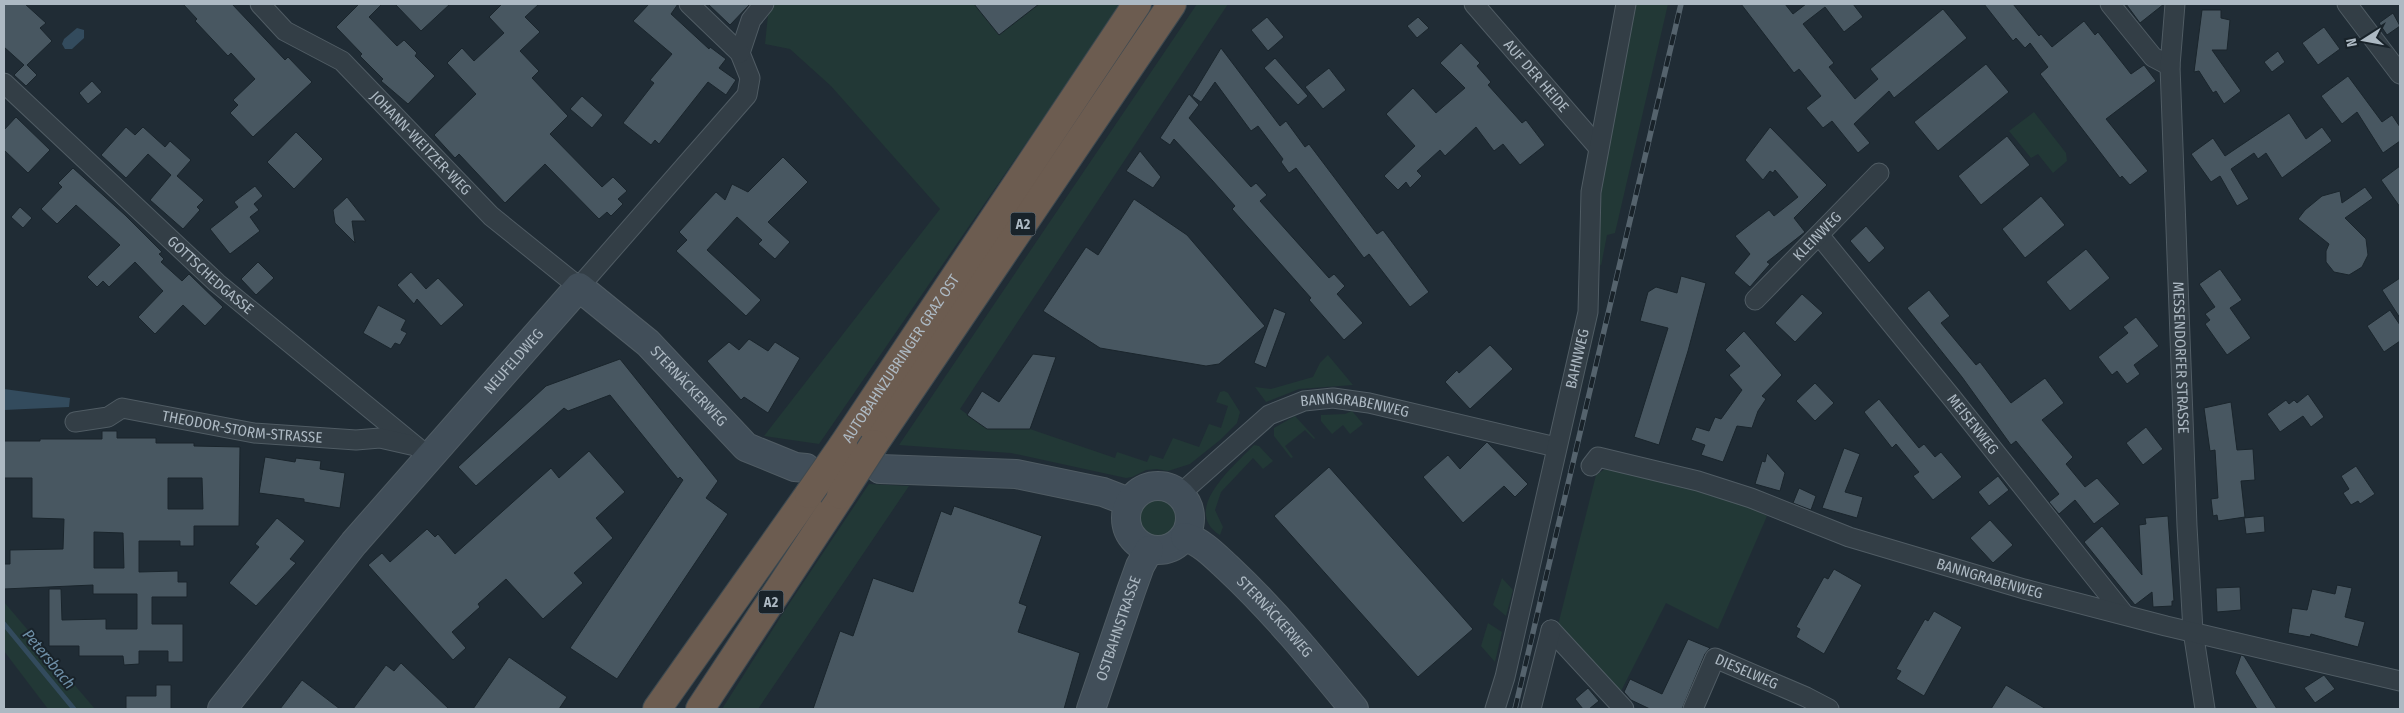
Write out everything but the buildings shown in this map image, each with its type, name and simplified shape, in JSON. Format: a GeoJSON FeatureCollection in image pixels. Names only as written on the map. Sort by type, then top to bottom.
{"type":"FeatureCollection","features":[{"type":"Feature","properties":{"kind":"highway","name":"AUTOBAHNZUBRINGER GRAZ OST"},"geometry":{"type":"LineString","coordinates":[[664,699],[808,481],[843,445],[1137,4]]}},
{"type":"Feature","properties":{"kind":"highway","name":"AUTOBAHNZUBRINGER GRAZ OST"},"geometry":{"type":"LineString","coordinates":[[700,709],[841,495],[877,456],[1172,4]]}},
{"type":"Feature","properties":{"kind":"highway"},"geometry":{"type":"LineString","coordinates":[[641,709],[648,699],[664,699]]}},
{"type":"Feature","properties":{"kind":"street","name":"JOHANN-WEITZER-WEG"},"geometry":{"type":"LineString","coordinates":[[260,4],[285,31],[342,61],[491,216],[578,287]]}},
{"type":"Feature","properties":{"kind":"street"},"geometry":{"type":"LineString","coordinates":[[689,4],[740,53],[751,20],[764,4]]}},
{"type":"Feature","properties":{"kind":"street","name":"AUF DER HEIDE"},"geometry":{"type":"LineString","coordinates":[[1474,4],[1598,147]]}},
{"type":"Feature","properties":{"kind":"street","name":"BAHNWEG"},"geometry":{"type":"LineString","coordinates":[[1495,709],[1505,677],[1588,312],[1591,192],[1626,4]]}},
{"type":"Feature","properties":{"kind":"street"},"geometry":{"type":"LineString","coordinates":[[2110,4],[2153,57],[2170,66]]}},
{"type":"Feature","properties":{"kind":"street","name":"MESSENDORFER STRASSE"},"geometry":{"type":"LineString","coordinates":[[2174,4],[2170,66],[2179,339],[2194,631],[2205,709]]}},
{"type":"Feature","properties":{"kind":"street"},"geometry":{"type":"LineString","coordinates":[[2347,4],[2400,74]]}},
{"type":"Feature","properties":{"kind":"street","name":"NEUFELDWEG"},"geometry":{"type":"LineString","coordinates":[[222,709],[354,543],[422,451],[578,287],[747,95],[750,78],[740,53]]}},
{"type":"Feature","properties":{"kind":"street","name":"GOTTSCHEDGASSE"},"geometry":{"type":"LineString","coordinates":[[4,83],[217,283],[422,451]]}},
{"type":"Feature","properties":{"kind":"street","name":"KLEINWEG"},"geometry":{"type":"LineString","coordinates":[[1755,300],[1879,173]]}},
{"type":"Feature","properties":{"kind":"street","name":"MEISENWEG"},"geometry":{"type":"LineString","coordinates":[[1820,235],[2124,614]]}},
{"type":"Feature","properties":{"kind":"street","name":"STERNÄCKERWEG"},"geometry":{"type":"LineString","coordinates":[[578,287],[648,343],[746,447],[795,467],[808,481]]}},
{"type":"Feature","properties":{"kind":"street","name":"BANNGRABENWEG"},"geometry":{"type":"LineString","coordinates":[[1180,494],[1269,415],[1304,401],[1333,398],[1369,403],[1556,447]]}},
{"type":"Feature","properties":{"kind":"street","name":"THEODOR-STORM-STRASSE"},"geometry":{"type":"LineString","coordinates":[[75,422],[108,417],[122,408],[254,433],[356,440],[380,438],[422,451]]}},
{"type":"Feature","properties":{"kind":"street"},"geometry":{"type":"LineString","coordinates":[[877,456],[1016,474],[1103,492],[1129,502]]}},
{"type":"Feature","properties":{"kind":"street","name":"BANNGRABENWEG"},"geometry":{"type":"LineString","coordinates":[[1591,466],[1598,457],[1676,474],[1751,498],[1848,537],[2076,604],[2400,681]]}},
{"type":"Feature","properties":{"kind":"street"},"geometry":{"type":"LineString","coordinates":[[1153,486],[1170,488],[1180,494],[1188,507],[1190,522],[1185,537],[1169,550],[1149,550],[1136,543],[1127,531],[1125,516],[1129,502],[1137,493],[1153,486]]}},
{"type":"Feature","properties":{"kind":"street","name":"STERNÄCKERWEG"},"geometry":{"type":"LineString","coordinates":[[1185,537],[1195,540],[1209,551],[1258,596],[1354,709]]}},
{"type":"Feature","properties":{"kind":"street","name":"OSTBAHNSTRASSE"},"geometry":{"type":"LineString","coordinates":[[1092,709],[1131,590],[1140,566],[1149,550]]}},
{"type":"Feature","properties":{"kind":"street"},"geometry":{"type":"LineString","coordinates":[[1531,709],[1551,630],[1624,709]]}},
{"type":"Feature","properties":{"kind":"street","name":"DIESELWEG"},"geometry":{"type":"LineString","coordinates":[[1692,709],[1715,658],[1806,697],[1829,709]]}},
{"type":"Feature","properties":{"kind":"green space"},"geometry":{"type":"Polygon","coordinates":[[[773,4],[1122,4],[819,444],[764,436],[940,209],[831,86],[790,49],[765,44],[768,15],[773,4]]]}},
{"type":"Feature","properties":{"kind":"green space"},"geometry":{"type":"Polygon","coordinates":[[[1197,4],[1228,4],[960,409],[987,429],[1030,429],[1115,458],[1117,452],[1147,462],[1150,455],[1163,459],[1173,438],[1199,447],[1209,424],[1221,428],[1228,406],[1216,402],[1220,392],[1228,393],[1240,412],[1237,423],[1220,440],[1190,464],[1168,471],[1146,470],[1126,478],[1011,453],[899,445],[1197,4]]]}},
{"type":"Feature","properties":{"kind":"green space"},"geometry":{"type":"Polygon","coordinates":[[[1635,4],[1668,4],[1615,233],[1607,235],[1601,266],[1595,256],[1604,164],[1623,76],[1635,4]]]}},
{"type":"Feature","properties":{"kind":"green space"},"geometry":{"type":"Polygon","coordinates":[[[2034,112],[2066,153],[2067,161],[2053,173],[2038,154],[2031,158],[2009,131],[2034,112]]]}},
{"type":"Feature","properties":{"kind":"green space"},"geometry":{"type":"Polygon","coordinates":[[[1328,355],[1353,385],[1299,389],[1266,402],[1255,387],[1271,389],[1313,377],[1320,363],[1328,355]]]}},
{"type":"Feature","properties":{"kind":"green space"},"geometry":{"type":"Polygon","coordinates":[[[1352,411],[1363,424],[1350,434],[1343,425],[1332,434],[1321,421],[1321,415],[1345,414],[1352,411]]]}},
{"type":"Feature","properties":{"kind":"green space"},"geometry":{"type":"Polygon","coordinates":[[[1295,416],[1315,438],[1305,430],[1285,446],[1293,457],[1291,458],[1274,436],[1274,428],[1295,416]]]}},
{"type":"Feature","properties":{"kind":"green space"},"geometry":{"type":"Polygon","coordinates":[[[1254,445],[1259,446],[1273,461],[1263,469],[1253,458],[1221,492],[1215,510],[1223,527],[1220,535],[1209,525],[1206,513],[1208,501],[1224,476],[1254,445]]]}},
{"type":"Feature","properties":{"kind":"green space"},"geometry":{"type":"Polygon","coordinates":[[[1605,469],[1731,497],[1767,516],[1718,629],[1666,603],[1621,691],[1558,625],[1596,475],[1605,469]]]}},
{"type":"Feature","properties":{"kind":"green space"},"geometry":{"type":"Polygon","coordinates":[[[869,484],[909,486],[758,709],[722,709],[785,610],[869,484]]]}},
{"type":"Feature","properties":{"kind":"green space"},"geometry":{"type":"Polygon","coordinates":[[[1157,496],[1172,503],[1179,516],[1178,527],[1170,538],[1160,541],[1150,538],[1141,530],[1136,521],[1136,510],[1142,502],[1157,496]]]}},
{"type":"Feature","properties":{"kind":"green space"},"geometry":{"type":"Polygon","coordinates":[[[1502,578],[1513,590],[1506,616],[1493,605],[1502,578]]]}},
{"type":"Feature","properties":{"kind":"green space"},"geometry":{"type":"Polygon","coordinates":[[[4,602],[95,709],[48,709],[4,651],[4,602]]]}},
{"type":"Feature","properties":{"kind":"green space"},"geometry":{"type":"Polygon","coordinates":[[[1488,623],[1502,632],[1495,662],[1481,646],[1488,623]]]}},
{"type":"Feature","properties":{"kind":"water"},"geometry":{"type":"Polygon","coordinates":[[[77,28],[84,30],[84,38],[72,49],[65,49],[62,44],[64,39],[77,28]]]}},
{"type":"Feature","properties":{"kind":"water"},"geometry":{"type":"Polygon","coordinates":[[[4,389],[70,398],[69,407],[4,410],[4,389]]]}},
{"type":"Feature","properties":{"kind":"waterway","name":"Petersbach"},"geometry":{"type":"LineString","coordinates":[[4,624],[74,709]]}},
{"type":"Feature","properties":{"kind":"railway"},"geometry":{"type":"LineString","coordinates":[[1515,709],[1681,4]]}}]}
